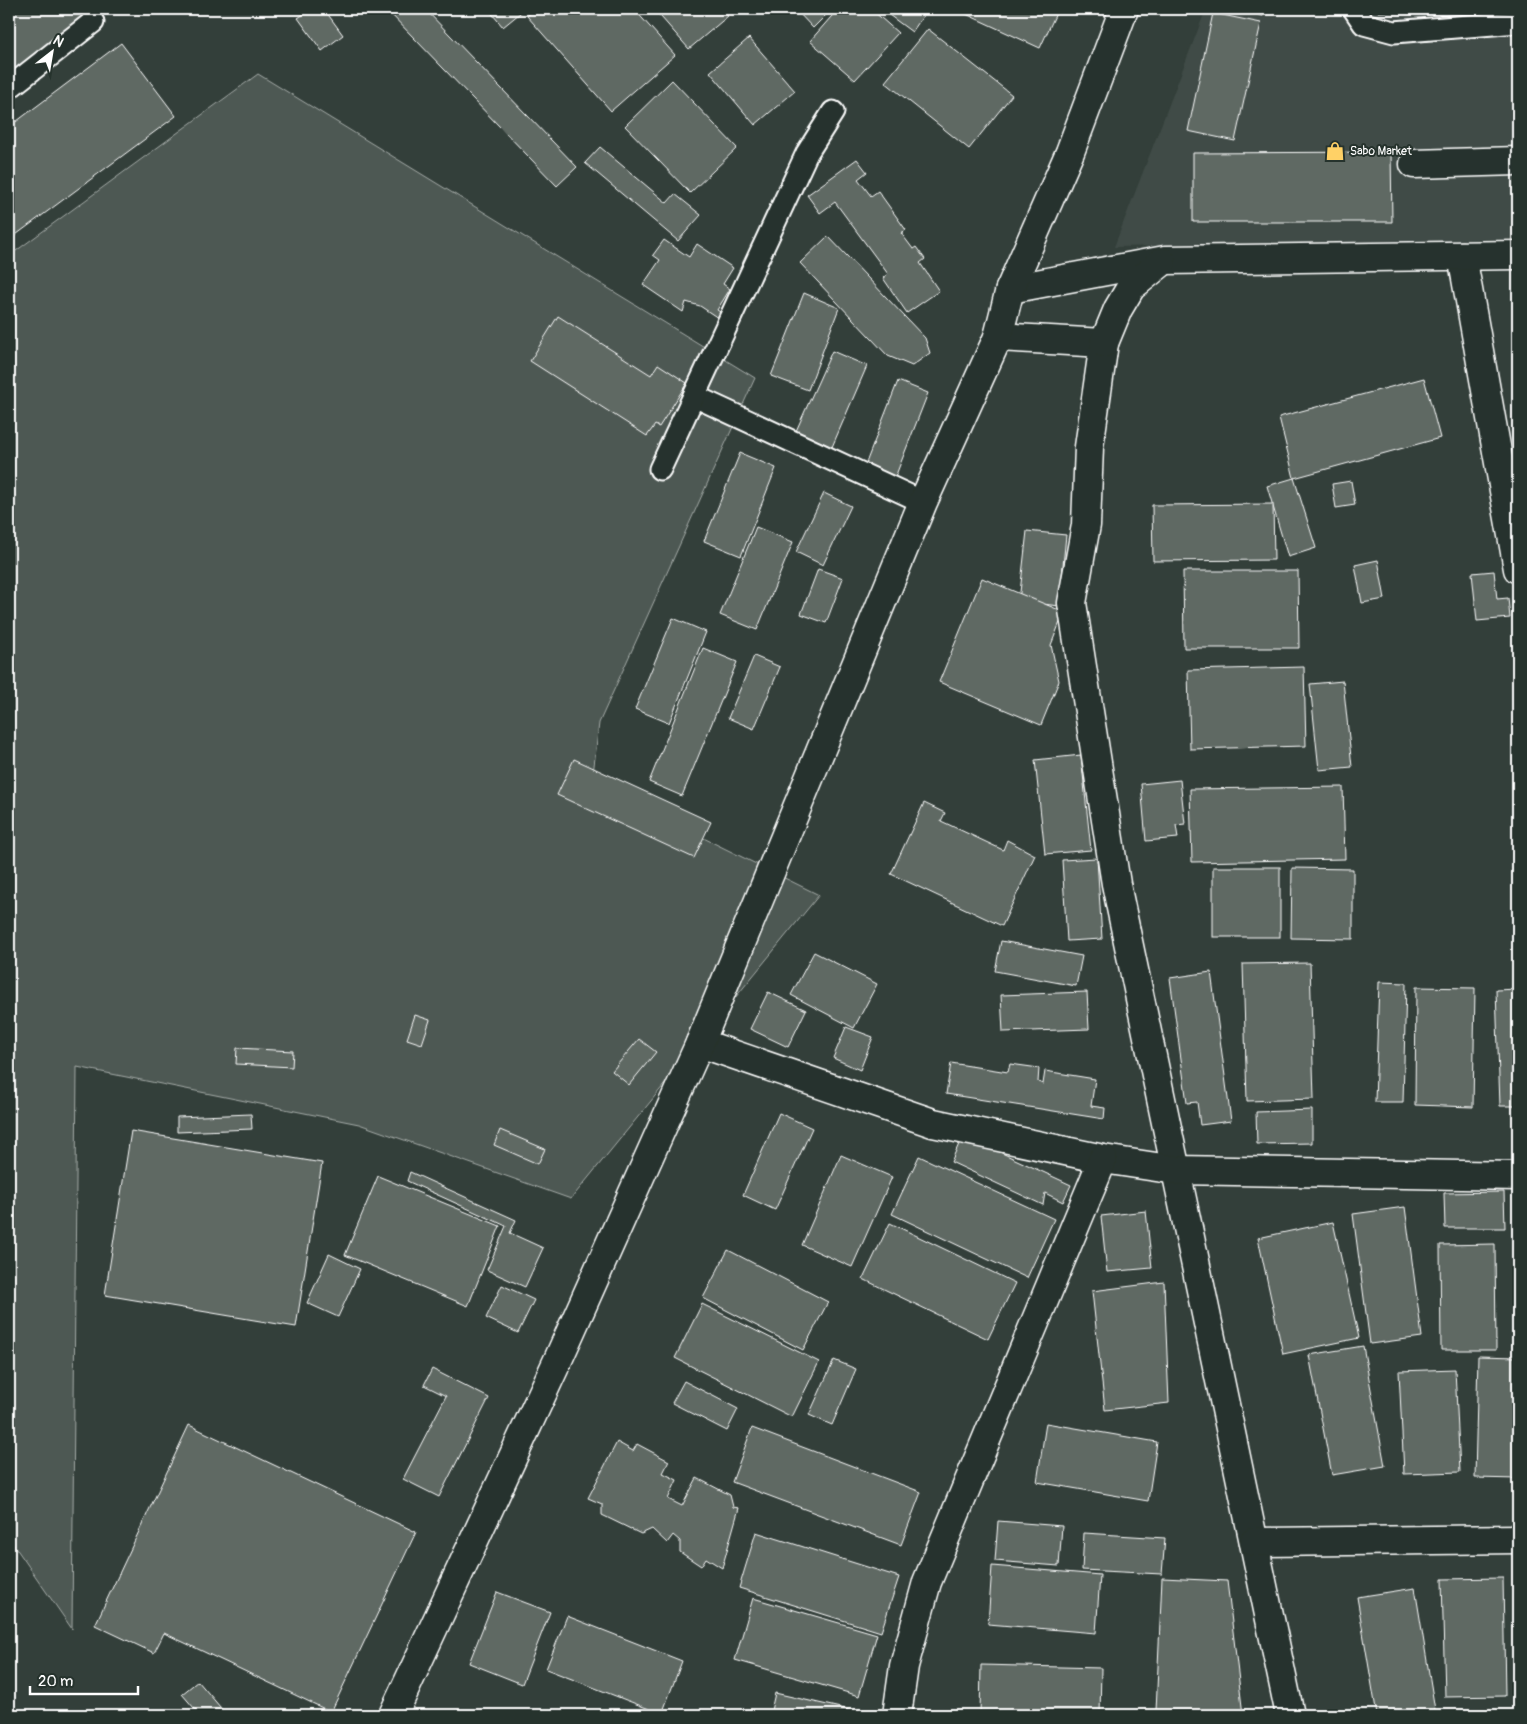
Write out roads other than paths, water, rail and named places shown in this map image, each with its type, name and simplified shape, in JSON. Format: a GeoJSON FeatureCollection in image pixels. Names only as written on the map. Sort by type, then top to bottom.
{"type":"FeatureCollection","features":[{"type":"Feature","properties":{"kind":"street"},"geometry":{"type":"LineString","coordinates":[[393,1715],[557,1362],[700,1043],[923,502],[998,337],[1010,289],[1070,152],[1124,9]]}},
{"type":"Feature","properties":{"kind":"street"},"geometry":{"type":"LineString","coordinates":[[1414,164],[1518,160]]}},
{"type":"Feature","properties":{"kind":"street"},"geometry":{"type":"LineString","coordinates":[[1010,289],[1165,260],[1518,255]]}},
{"type":"Feature","properties":{"kind":"street"},"geometry":{"type":"LineString","coordinates":[[1462,256],[1518,569]]}},
{"type":"Feature","properties":{"kind":"street"},"geometry":{"type":"LineString","coordinates":[[1165,260],[1131,287],[1118,309],[1104,343],[1089,448],[1086,525],[1072,603],[1116,884],[1290,1715]]}},
{"type":"Feature","properties":{"kind":"street"},"geometry":{"type":"LineString","coordinates":[[998,337],[1104,343]]}},
{"type":"Feature","properties":{"kind":"street"},"geometry":{"type":"LineString","coordinates":[[700,1043],[933,1123],[1102,1159],[1176,1170],[1518,1176]]}},
{"type":"Feature","properties":{"kind":"street"},"geometry":{"type":"LineString","coordinates":[[897,1715],[904,1666],[927,1582],[1102,1159]]}},
{"type":"Feature","properties":{"kind":"street"},"geometry":{"type":"LineString","coordinates":[[1254,1542],[1518,1539]]}},
{"type":"Feature","properties":{"kind":"lane"},"geometry":{"type":"LineString","coordinates":[[1354,9],[1364,24],[1394,32],[1518,22]]}},
{"type":"Feature","properties":{"kind":"lane"},"geometry":{"type":"LineString","coordinates":[[9,88],[93,22]]}},
{"type":"Feature","properties":{"kind":"lane"},"geometry":{"type":"LineString","coordinates":[[660,469],[807,153],[833,112]]}},
{"type":"Feature","properties":{"kind":"lane"},"geometry":{"type":"LineString","coordinates":[[694,396],[923,502]]}},
{"type":"Feature","properties":{"kind":"place","name":"Sabo Market"},"geometry":{"type":"Point","coordinates":[1335,151]}}]}
